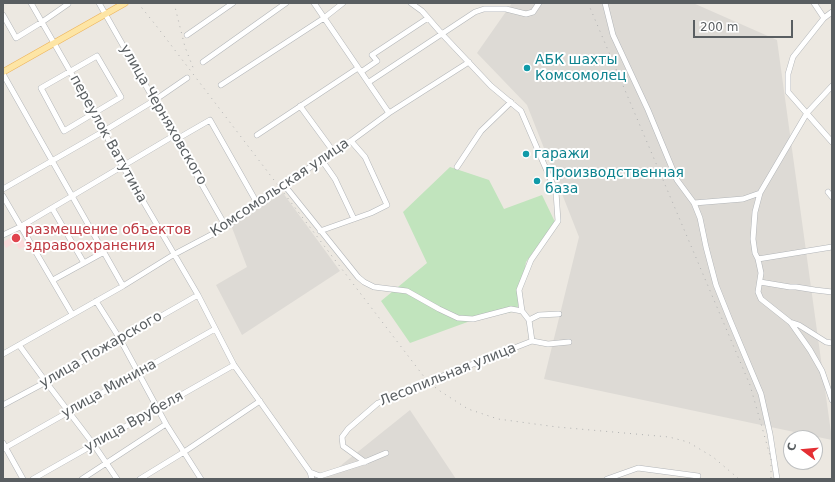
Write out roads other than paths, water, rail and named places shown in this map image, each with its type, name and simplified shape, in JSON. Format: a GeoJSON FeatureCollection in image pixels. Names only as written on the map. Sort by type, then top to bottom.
{"type":"FeatureCollection","features":[{"type":"Feature","properties":{"kind":"main road"},"geometry":{"type":"LineString","coordinates":[[3,73],[126,3]]}},
{"type":"Feature","properties":{"kind":"street","name":"переулок Ватутина"},"geometry":{"type":"LineString","coordinates":[[31,3],[173,255],[198,295],[234,365],[310,472],[312,479]]}},
{"type":"Feature","properties":{"kind":"street"},"geometry":{"type":"LineString","coordinates":[[3,15],[16,38],[42,22],[68,4],[67,3]]}},
{"type":"Feature","properties":{"kind":"street","name":"улица Черняховского"},"geometry":{"type":"LineString","coordinates":[[99,3],[226,227]]}},
{"type":"Feature","properties":{"kind":"street"},"geometry":{"type":"LineString","coordinates":[[187,35],[234,3]]}},
{"type":"Feature","properties":{"kind":"street"},"geometry":{"type":"LineString","coordinates":[[203,62],[286,3]]}},
{"type":"Feature","properties":{"kind":"street"},"geometry":{"type":"LineString","coordinates":[[314,3],[389,113]]}},
{"type":"Feature","properties":{"kind":"street"},"geometry":{"type":"LineString","coordinates":[[221,84],[324,18],[343,3]]}},
{"type":"Feature","properties":{"kind":"street"},"geometry":{"type":"LineString","coordinates":[[411,3],[419,5],[442,34],[491,86],[521,111],[556,192],[558,220],[531,260],[519,290],[522,311],[529,320],[532,341],[548,344],[569,342]]}},
{"type":"Feature","properties":{"kind":"street"},"geometry":{"type":"LineString","coordinates":[[369,82],[475,12],[484,9],[506,9],[526,14],[533,12],[539,3]]}},
{"type":"Feature","properties":{"kind":"street"},"geometry":{"type":"LineString","coordinates":[[605,3],[613,35],[648,110],[677,180],[694,203],[700,218],[716,284],[761,394],[770,434],[777,479]]}},
{"type":"Feature","properties":{"kind":"street"},"geometry":{"type":"LineString","coordinates":[[814,3],[824,18]]}},
{"type":"Feature","properties":{"kind":"street"},"geometry":{"type":"LineString","coordinates":[[832,12],[824,18],[793,56],[788,74],[788,92],[832,142]]}},
{"type":"Feature","properties":{"kind":"street"},"geometry":{"type":"LineString","coordinates":[[257,134],[300,106],[376,61],[372,55],[428,18]]}},
{"type":"Feature","properties":{"kind":"street"},"geometry":{"type":"LineString","coordinates":[[97,56],[121,97],[94,113],[64,131],[40,88],[97,56]]}},
{"type":"Feature","properties":{"kind":"street","name":"Комсомольская улица"},"geometry":{"type":"LineString","coordinates":[[3,354],[123,286],[173,255],[226,227],[257,203],[285,186],[321,159],[351,141],[389,113],[469,62]]}},
{"type":"Feature","properties":{"kind":"street"},"geometry":{"type":"LineString","coordinates":[[3,73],[123,286]]}},
{"type":"Feature","properties":{"kind":"street"},"geometry":{"type":"LineString","coordinates":[[3,189],[104,131],[155,100],[187,78]]}},
{"type":"Feature","properties":{"kind":"street"},"geometry":{"type":"LineString","coordinates":[[832,86],[806,113],[760,193],[755,212],[753,239],[755,254],[758,259],[761,273],[758,292],[761,299],[790,322],[826,342],[832,343]]}},
{"type":"Feature","properties":{"kind":"street"},"geometry":{"type":"LineString","coordinates":[[457,167],[481,131],[510,102]]}},
{"type":"Feature","properties":{"kind":"street"},"geometry":{"type":"LineString","coordinates":[[300,106],[333,151]]}},
{"type":"Feature","properties":{"kind":"street"},"geometry":{"type":"LineString","coordinates":[[3,235],[20,227],[122,165],[210,120],[257,203]]}},
{"type":"Feature","properties":{"kind":"street"},"geometry":{"type":"LineString","coordinates":[[320,231],[371,213],[386,205],[365,157],[351,141]]}},
{"type":"Feature","properties":{"kind":"street"},"geometry":{"type":"LineString","coordinates":[[321,159],[335,179],[354,219]]}},
{"type":"Feature","properties":{"kind":"street"},"geometry":{"type":"LineString","coordinates":[[285,186],[320,231],[358,277],[364,282],[374,287],[407,291],[458,318],[474,319],[511,309],[522,311]]}},
{"type":"Feature","properties":{"kind":"street"},"geometry":{"type":"LineString","coordinates":[[694,203],[743,200],[760,193]]}},
{"type":"Feature","properties":{"kind":"street"},"geometry":{"type":"LineString","coordinates":[[3,196],[72,314]]}},
{"type":"Feature","properties":{"kind":"street"},"geometry":{"type":"LineString","coordinates":[[52,208],[84,263]]}},
{"type":"Feature","properties":{"kind":"street"},"geometry":{"type":"LineString","coordinates":[[758,259],[832,247]]}},
{"type":"Feature","properties":{"kind":"street"},"geometry":{"type":"LineString","coordinates":[[53,280],[104,252]]}},
{"type":"Feature","properties":{"kind":"street"},"geometry":{"type":"LineString","coordinates":[[760,282],[790,288],[796,286],[832,292]]}},
{"type":"Feature","properties":{"kind":"street","name":"улица Пожарского"},"geometry":{"type":"LineString","coordinates":[[3,405],[198,295]]}},
{"type":"Feature","properties":{"kind":"street"},"geometry":{"type":"LineString","coordinates":[[96,301],[120,339],[166,424],[201,479]]}},
{"type":"Feature","properties":{"kind":"street"},"geometry":{"type":"LineString","coordinates":[[529,320],[539,315],[559,314]]}},
{"type":"Feature","properties":{"kind":"street"},"geometry":{"type":"LineString","coordinates":[[790,322],[810,350],[822,371],[832,400]]}},
{"type":"Feature","properties":{"kind":"street","name":"улица Минина"},"geometry":{"type":"LineString","coordinates":[[4,446],[70,411],[216,329]]}},
{"type":"Feature","properties":{"kind":"street","name":"Лесопильная улица"},"geometry":{"type":"LineString","coordinates":[[365,462],[343,446],[342,438],[348,429],[378,403],[400,395],[409,389],[532,341]]}},
{"type":"Feature","properties":{"kind":"street"},"geometry":{"type":"LineString","coordinates":[[19,344],[94,444],[117,479]]}},
{"type":"Feature","properties":{"kind":"street","name":"улица Врубеля"},"geometry":{"type":"LineString","coordinates":[[33,479],[234,365]]}},
{"type":"Feature","properties":{"kind":"street"},"geometry":{"type":"LineString","coordinates":[[140,479],[184,452],[260,401]]}},
{"type":"Feature","properties":{"kind":"street"},"geometry":{"type":"LineString","coordinates":[[82,479],[166,424]]}},
{"type":"Feature","properties":{"kind":"street"},"geometry":{"type":"LineString","coordinates":[[4,446],[23,479]]}},
{"type":"Feature","properties":{"kind":"street"},"geometry":{"type":"LineString","coordinates":[[310,472],[320,476],[365,462],[386,453]]}},
{"type":"Feature","properties":{"kind":"street"},"geometry":{"type":"LineString","coordinates":[[607,479],[638,468],[698,476]]}},
{"type":"Feature","properties":{"kind":"railway"},"geometry":{"type":"LineString","coordinates":[[138,3],[428,382],[468,409],[498,419],[557,427],[669,437],[688,442],[713,457],[739,479]]}},
{"type":"Feature","properties":{"kind":"railway"},"geometry":{"type":"LineString","coordinates":[[174,3],[185,47],[194,70]]}},
{"type":"Feature","properties":{"kind":"railway"},"geometry":{"type":"LineString","coordinates":[[588,3],[750,385],[771,459],[771,479]]}},
{"type":"Feature","properties":{"kind":"place","name":"АБК шахты Комсомолец"},"geometry":{"type":"Point","coordinates":[527,68]}},
{"type":"Feature","properties":{"kind":"place","name":"гаражи"},"geometry":{"type":"Point","coordinates":[526,154]}},
{"type":"Feature","properties":{"kind":"place","name":"Производственная база"},"geometry":{"type":"Point","coordinates":[537,181]}},
{"type":"Feature","properties":{"kind":"place","name":"размещение объектов здравоохранения"},"geometry":{"type":"Point","coordinates":[16,238]}}]}
